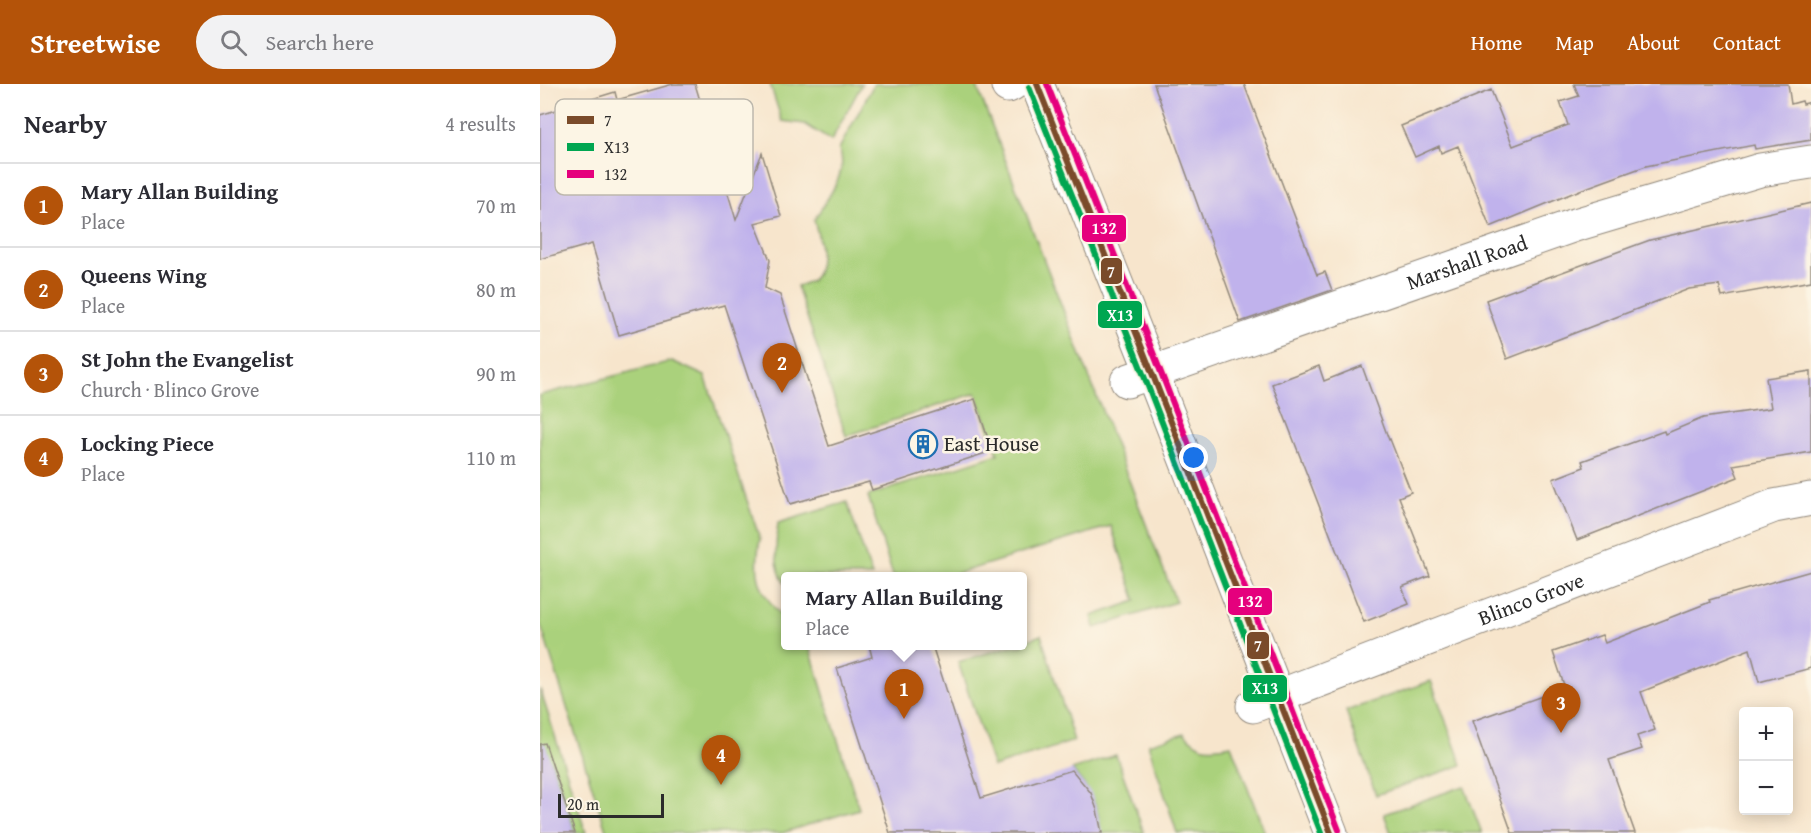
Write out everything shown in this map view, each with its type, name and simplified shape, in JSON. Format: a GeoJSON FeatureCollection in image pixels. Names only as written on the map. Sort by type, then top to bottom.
{"type":"FeatureCollection","features":[{"type":"Feature","properties":{"kind":"street"},"geometry":{"type":"LineString","coordinates":[[1019,85],[1139,377],[1266,701],[1331,833]]}},
{"type":"Feature","properties":{"kind":"street","name":"Marshall Road"},"geometry":{"type":"LineString","coordinates":[[1139,377],[1575,225],[1760,170],[1811,162]]}},
{"type":"Feature","properties":{"kind":"street","name":"Blinco Grove"},"geometry":{"type":"LineString","coordinates":[[1266,701],[1774,506],[1811,499]]}},
{"type":"Feature","properties":{"kind":"green space"},"geometry":{"type":"Polygon","coordinates":[[[770,84],[862,84],[831,141],[805,124],[782,121],[770,84]]]}},
{"type":"Feature","properties":{"kind":"green space"},"geometry":{"type":"Polygon","coordinates":[[[874,84],[976,84],[1176,602],[1095,628],[1092,616],[1136,601],[1111,526],[962,572],[892,572],[868,496],[998,454],[976,393],[846,436],[797,286],[811,281],[816,276],[820,252],[814,220],[839,176],[842,158],[839,149],[874,84]]]}},
{"type":"Feature","properties":{"kind":"green space"},"geometry":{"type":"Polygon","coordinates":[[[672,361],[705,376],[760,539],[758,574],[760,584],[769,601],[781,615],[781,650],[810,650],[859,809],[782,833],[607,833],[540,623],[540,395],[672,361]]]}},
{"type":"Feature","properties":{"kind":"green space"},"geometry":{"type":"Polygon","coordinates":[[[847,502],[871,572],[781,572],[781,577],[776,546],[778,523],[847,502]]]}},
{"type":"Feature","properties":{"kind":"green space"},"geometry":{"type":"Polygon","coordinates":[[[1041,635],[1074,741],[993,767],[958,662],[997,650],[1027,650],[1027,640],[1041,635]]]}},
{"type":"Feature","properties":{"kind":"green space"},"geometry":{"type":"Polygon","coordinates":[[[1431,681],[1462,765],[1376,795],[1346,711],[1431,681]]]}},
{"type":"Feature","properties":{"kind":"green space"},"geometry":{"type":"Polygon","coordinates":[[[540,689],[586,833],[575,833],[551,762],[540,765],[540,689]]]}},
{"type":"Feature","properties":{"kind":"green space"},"geometry":{"type":"Polygon","coordinates":[[[1184,733],[1200,746],[1231,745],[1265,833],[1177,833],[1148,744],[1184,733]]]}},
{"type":"Feature","properties":{"kind":"green space"},"geometry":{"type":"Polygon","coordinates":[[[1116,755],[1144,833],[1101,833],[1098,814],[1092,798],[1072,770],[1116,755]]]}},
{"type":"Feature","properties":{"kind":"green space"},"geometry":{"type":"Polygon","coordinates":[[[1464,786],[1482,833],[1391,833],[1384,814],[1464,786]]]}},
{"type":"Feature","properties":{"kind":"building"},"geometry":{"type":"Polygon","coordinates":[[[673,84],[695,84],[700,99],[620,99],[673,84]]]}},
{"type":"Feature","properties":{"kind":"building"},"geometry":{"type":"Polygon","coordinates":[[[1154,84],[1244,84],[1317,275],[1325,272],[1332,290],[1240,322],[1154,84]]]}},
{"type":"Feature","properties":{"kind":"building"},"geometry":{"type":"Polygon","coordinates":[[[1574,84],[1788,84],[1791,104],[1802,101],[1803,104],[1811,102],[1811,140],[1755,149],[1754,145],[1646,166],[1490,227],[1458,146],[1441,153],[1439,146],[1415,157],[1401,126],[1491,90],[1513,146],[1568,125],[1560,102],[1579,96],[1574,84]]]}},
{"type":"Feature","properties":{"kind":"building"},"geometry":{"type":"Polygon","coordinates":[[[615,92],[617,99],[592,99],[615,92]]]}},
{"type":"Feature","properties":{"kind":"building"},"geometry":{"type":"Polygon","coordinates":[[[555,110],[555,195],[728,195],[736,220],[746,195],[753,195],[753,176],[762,153],[781,216],[755,223],[770,260],[765,288],[780,295],[829,446],[975,399],[992,451],[872,490],[869,482],[790,504],[724,305],[619,335],[592,244],[540,259],[540,115],[555,110]]]}},
{"type":"Feature","properties":{"kind":"building"},"geometry":{"type":"Polygon","coordinates":[[[1811,203],[1811,281],[1722,297],[1719,285],[1689,289],[1507,359],[1486,300],[1650,240],[1811,203]]]}},
{"type":"Feature","properties":{"kind":"building"},"geometry":{"type":"Polygon","coordinates":[[[1319,366],[1324,381],[1362,366],[1411,492],[1399,497],[1430,576],[1402,587],[1409,604],[1364,622],[1272,384],[1319,366]]]}},
{"type":"Feature","properties":{"kind":"building"},"geometry":{"type":"Polygon","coordinates":[[[1811,371],[1811,452],[1733,465],[1738,477],[1577,540],[1553,479],[1584,467],[1582,461],[1664,431],[1665,434],[1703,418],[1771,408],[1766,378],[1811,371]]]}},
{"type":"Feature","properties":{"kind":"building"},"geometry":{"type":"Polygon","coordinates":[[[1811,571],[1811,668],[1759,682],[1750,649],[1641,692],[1655,730],[1637,736],[1642,749],[1609,760],[1635,833],[1512,833],[1472,721],[1565,688],[1553,652],[1602,635],[1605,643],[1710,602],[1709,600],[1811,571]]]}},
{"type":"Feature","properties":{"kind":"building"},"geometry":{"type":"Polygon","coordinates":[[[870,650],[934,650],[981,798],[1072,770],[1091,793],[1102,833],[890,833],[837,668],[872,657],[870,650]]]}},
{"type":"Feature","properties":{"kind":"building"},"geometry":{"type":"Polygon","coordinates":[[[545,743],[575,833],[540,833],[540,744],[545,743]]]}},
{"type":"Feature","properties":{"kind":"transit line","name":"7"},"geometry":{"type":"LineString","coordinates":[[1037,84],[1331,833]]}},
{"type":"Feature","properties":{"kind":"transit line","name":"132"},"geometry":{"type":"LineString","coordinates":[[1047,84],[1339,830]]}},
{"type":"Feature","properties":{"kind":"transit line","name":"X13"},"geometry":{"type":"LineString","coordinates":[[1029,87],[1321,833]]}},
{"type":"Feature","properties":{"kind":"place","name":"Queens Wing"},"geometry":{"type":"Point","coordinates":[782,393]}},
{"type":"Feature","properties":{"kind":"place","name":"East House"},"geometry":{"type":"Point","coordinates":[923,444]}},
{"type":"Feature","properties":{"kind":"place","name":"Mary Allan Building"},"geometry":{"type":"Point","coordinates":[904,719]}},
{"type":"Feature","properties":{"kind":"place","name":"St John the Evangelist"},"geometry":{"type":"Point","coordinates":[1561,733]}},
{"type":"Feature","properties":{"kind":"place","name":"Locking Piece"},"geometry":{"type":"Point","coordinates":[721,785]}}]}
